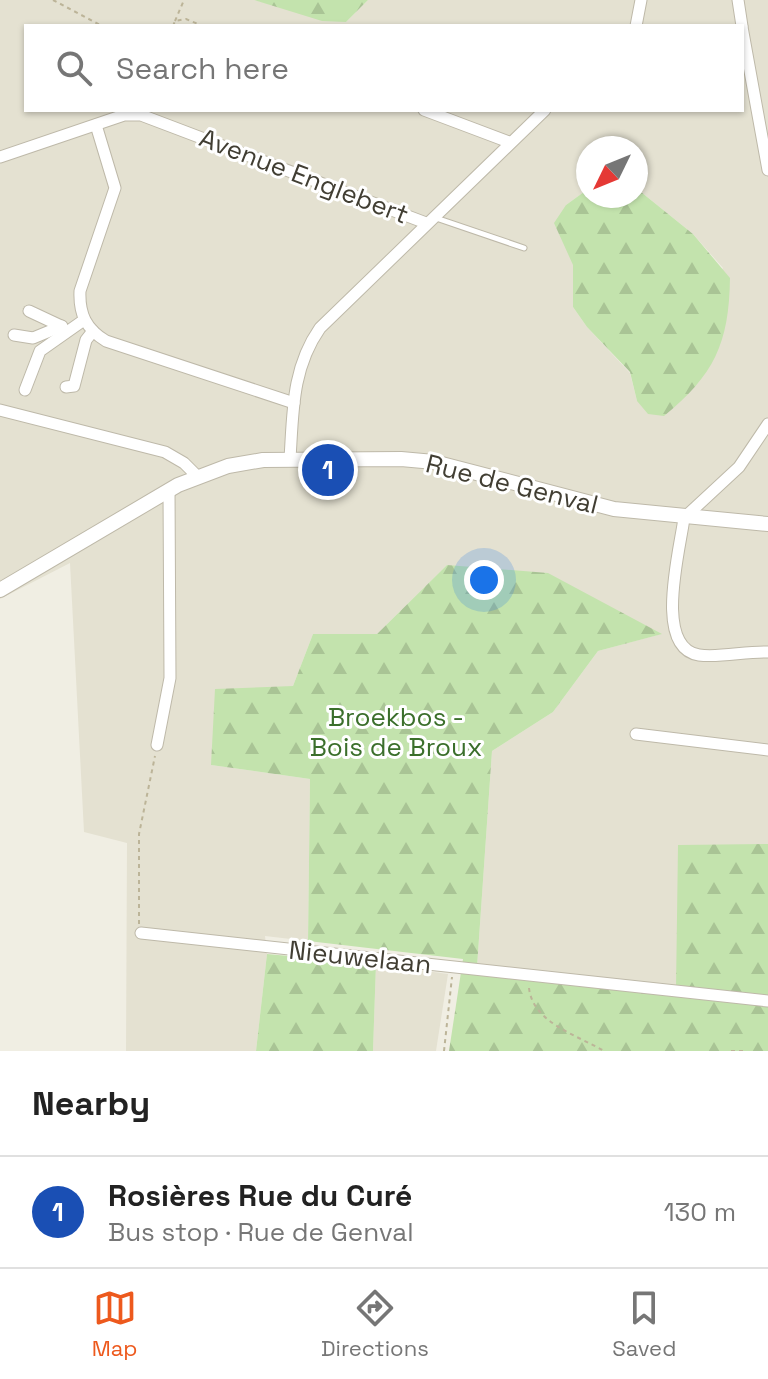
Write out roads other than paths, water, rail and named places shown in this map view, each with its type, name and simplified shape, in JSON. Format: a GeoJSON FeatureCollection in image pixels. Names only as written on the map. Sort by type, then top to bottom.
{"type":"FeatureCollection","features":[{"type":"Feature","properties":{"kind":"street"},"geometry":{"type":"LineString","coordinates":[[636,24],[641,0]]}},
{"type":"Feature","properties":{"kind":"street"},"geometry":{"type":"LineString","coordinates":[[738,0],[742,24]]}},
{"type":"Feature","properties":{"kind":"street"},"geometry":{"type":"LineString","coordinates":[[744,48],[768,170]]}},
{"type":"Feature","properties":{"kind":"street"},"geometry":{"type":"LineString","coordinates":[[429,112],[509,142]]}},
{"type":"Feature","properties":{"kind":"street"},"geometry":{"type":"LineString","coordinates":[[290,459],[294,403],[302,358],[320,328],[543,112]]}},
{"type":"Feature","properties":{"kind":"street","name":"Avenue Englebert"},"geometry":{"type":"LineString","coordinates":[[0,157],[124,115],[141,115],[429,220]]}},
{"type":"Feature","properties":{"kind":"street"},"geometry":{"type":"LineString","coordinates":[[96,125],[115,188],[81,286],[80,304],[84,320],[106,341],[294,403]]}},
{"type":"Feature","properties":{"kind":"street"},"geometry":{"type":"LineString","coordinates":[[29,311],[66,326]]}},
{"type":"Feature","properties":{"kind":"street"},"geometry":{"type":"LineString","coordinates":[[14,335],[33,338],[84,320]]}},
{"type":"Feature","properties":{"kind":"street"},"geometry":{"type":"LineString","coordinates":[[25,390],[40,351],[66,326]]}},
{"type":"Feature","properties":{"kind":"street"},"geometry":{"type":"LineString","coordinates":[[72,388],[86,340],[93,331]]}},
{"type":"Feature","properties":{"kind":"street"},"geometry":{"type":"LineString","coordinates":[[0,410],[165,452],[180,460],[197,476]]}},
{"type":"Feature","properties":{"kind":"street"},"geometry":{"type":"LineString","coordinates":[[768,424],[751,454],[684,518],[671,624],[678,643],[696,655],[768,652]]}},
{"type":"Feature","properties":{"kind":"street","name":"Rue de Genval"},"geometry":{"type":"LineString","coordinates":[[0,590],[197,476],[228,466],[290,459],[434,462],[614,509],[768,524]]}},
{"type":"Feature","properties":{"kind":"street"},"geometry":{"type":"LineString","coordinates":[[157,745],[170,678],[169,490]]}},
{"type":"Feature","properties":{"kind":"street"},"geometry":{"type":"LineString","coordinates":[[636,734],[768,750]]}},
{"type":"Feature","properties":{"kind":"street","name":"Nieuwelaan"},"geometry":{"type":"LineString","coordinates":[[141,933],[768,1001]]}},
{"type":"Feature","properties":{"kind":"lane"},"geometry":{"type":"LineString","coordinates":[[429,220],[524,248]]}},
{"type":"Feature","properties":{"kind":"place","name":"Rosières Rue du Curé"},"geometry":{"type":"Point","coordinates":[328,470]}},
{"type":"Feature","properties":{"kind":"park label","name":"Broekbos - Bois de Broux"},"geometry":{"type":"Point","coordinates":[396,732]}}]}
